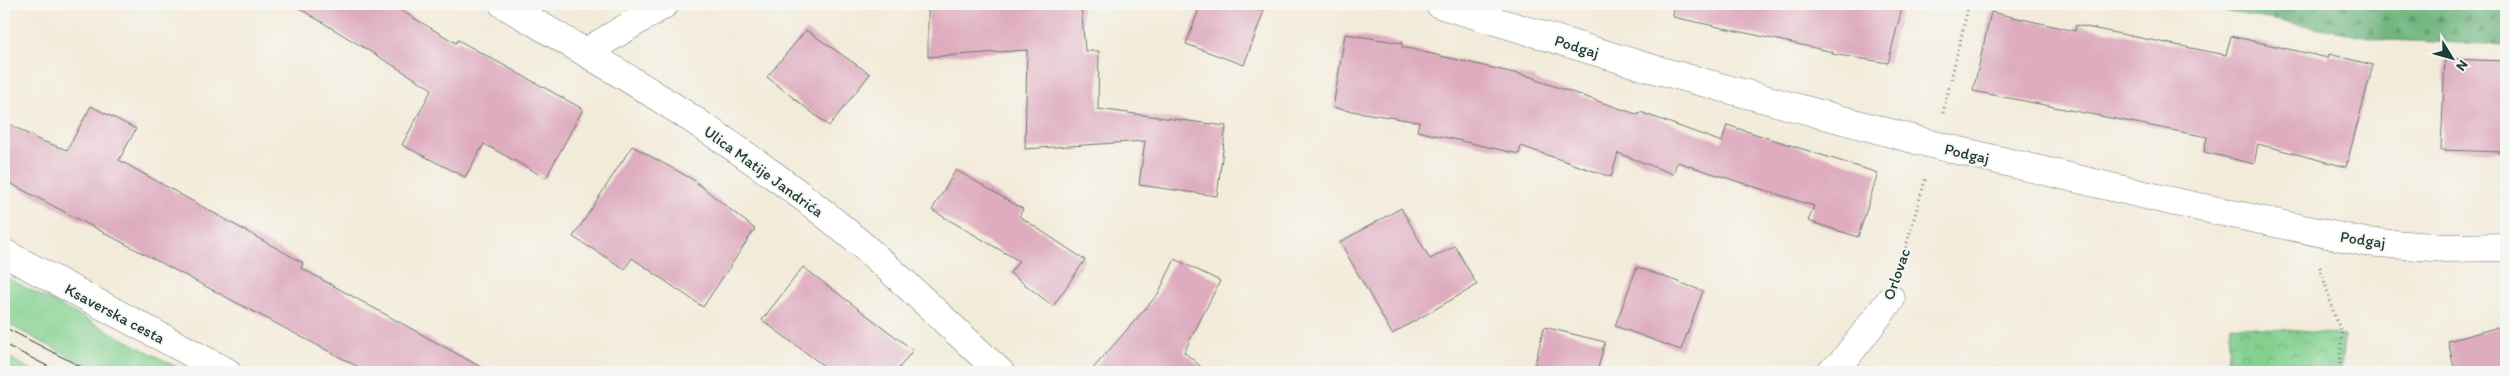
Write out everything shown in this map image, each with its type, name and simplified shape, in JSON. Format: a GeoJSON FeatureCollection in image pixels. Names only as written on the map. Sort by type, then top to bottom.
{"type":"FeatureCollection","features":[{"type":"Feature","properties":{"kind":"street","name":"Ulica Matije Jandrića"},"geometry":{"type":"LineString","coordinates":[[503,4],[662,99],[809,202],[896,276],[1000,372]]}},
{"type":"Feature","properties":{"kind":"street"},"geometry":{"type":"LineString","coordinates":[[586,52],[665,4]]}},
{"type":"Feature","properties":{"kind":"street","name":"Podgaj"},"geometry":{"type":"LineString","coordinates":[[1439,4],[1688,78],[1935,145],[2166,200],[2365,242],[2446,248],[2506,247]]}},
{"type":"Feature","properties":{"kind":"street","name":"Ksaverska cesta"},"geometry":{"type":"LineString","coordinates":[[4,253],[227,372]]}},
{"type":"Feature","properties":{"kind":"street","name":"Orlovac"},"geometry":{"type":"LineString","coordinates":[[1831,372],[1841,364],[1890,299]]}},
{"type":"Feature","properties":{"kind":"path"},"geometry":{"type":"LineString","coordinates":[[1943,114],[1969,4]]}},
{"type":"Feature","properties":{"kind":"path","name":"Orlovac"},"geometry":{"type":"LineString","coordinates":[[1890,299],[1928,170]]}},
{"type":"Feature","properties":{"kind":"path"},"geometry":{"type":"LineString","coordinates":[[2319,263],[2336,320],[2342,332],[2339,372]]}},
{"type":"Feature","properties":{"kind":"green space"},"geometry":{"type":"Polygon","coordinates":[[[2184,4],[2506,4],[2506,45],[2386,40],[2184,4]]]}},
{"type":"Feature","properties":{"kind":"green space"},"geometry":{"type":"Polygon","coordinates":[[[4,276],[186,372],[99,372],[4,322],[4,276]]]}},
{"type":"Feature","properties":{"kind":"green space"},"geometry":{"type":"Polygon","coordinates":[[[2231,325],[2344,335],[2341,372],[2226,372],[2231,325]]]}},
{"type":"Feature","properties":{"kind":"green space"},"geometry":{"type":"Polygon","coordinates":[[[4,355],[36,372],[4,372],[4,355]]]}},
{"type":"Feature","properties":{"kind":"building"},"geometry":{"type":"Polygon","coordinates":[[[292,4],[390,4],[456,43],[458,40],[583,109],[546,178],[484,144],[465,177],[402,145],[432,89],[292,4]]]}},
{"type":"Feature","properties":{"kind":"building"},"geometry":{"type":"Polygon","coordinates":[[[928,4],[1081,4],[1085,51],[1099,51],[1098,109],[1226,126],[1217,196],[1139,185],[1145,141],[1025,149],[1027,50],[928,57],[928,4]]]}},
{"type":"Feature","properties":{"kind":"building"},"geometry":{"type":"Polygon","coordinates":[[[1201,4],[1245,4],[1264,11],[1244,65],[1186,44],[1201,4]]]}},
{"type":"Feature","properties":{"kind":"building"},"geometry":{"type":"Polygon","coordinates":[[[1674,4],[1903,4],[1888,63],[1832,54],[1833,52],[1673,17],[1674,4]]]}},
{"type":"Feature","properties":{"kind":"building"},"geometry":{"type":"Polygon","coordinates":[[[1991,12],[2075,31],[2076,25],[2226,55],[2231,36],[2328,58],[2329,54],[2373,65],[2346,167],[2258,144],[2254,164],[2204,152],[2207,137],[1973,91],[1991,12]]]}},
{"type":"Feature","properties":{"kind":"building"},"geometry":{"type":"Polygon","coordinates":[[[806,30],[870,74],[829,126],[767,77],[806,30]]]}},
{"type":"Feature","properties":{"kind":"building"},"geometry":{"type":"Polygon","coordinates":[[[1345,34],[1402,43],[1402,47],[1536,78],[1536,80],[1639,115],[1640,112],[1722,142],[1727,125],[1878,173],[1858,237],[1808,221],[1814,206],[1677,162],[1673,174],[1618,153],[1611,177],[1521,146],[1519,154],[1417,131],[1419,122],[1333,108],[1345,34]]]}},
{"type":"Feature","properties":{"kind":"building"},"geometry":{"type":"Polygon","coordinates":[[[2445,59],[2506,61],[2506,152],[2441,150],[2445,59]]]}},
{"type":"Feature","properties":{"kind":"building"},"geometry":{"type":"Polygon","coordinates":[[[91,106],[136,129],[119,160],[303,263],[301,268],[490,372],[368,372],[4,180],[4,121],[39,140],[67,150],[91,106]]]}},
{"type":"Feature","properties":{"kind":"building"},"geometry":{"type":"Polygon","coordinates":[[[632,146],[692,179],[755,229],[703,307],[632,258],[625,269],[573,237],[632,146]]]}},
{"type":"Feature","properties":{"kind":"building"},"geometry":{"type":"Polygon","coordinates":[[[956,170],[1023,209],[1019,216],[1085,260],[1053,306],[1010,273],[1019,261],[932,210],[956,170]]]}},
{"type":"Feature","properties":{"kind":"building"},"geometry":{"type":"Polygon","coordinates":[[[1401,208],[1430,259],[1455,246],[1477,285],[1392,334],[1340,242],[1401,208]]]}},
{"type":"Feature","properties":{"kind":"building"},"geometry":{"type":"Polygon","coordinates":[[[1175,259],[1220,281],[1184,352],[1207,372],[1090,372],[1158,294],[1175,259]]]}},
{"type":"Feature","properties":{"kind":"building"},"geometry":{"type":"Polygon","coordinates":[[[803,267],[913,350],[896,372],[832,372],[762,320],[803,267]]]}},
{"type":"Feature","properties":{"kind":"building"},"geometry":{"type":"Polygon","coordinates":[[[1637,267],[1703,291],[1681,350],[1615,326],[1637,267]]]}},
{"type":"Feature","properties":{"kind":"building"},"geometry":{"type":"Polygon","coordinates":[[[2506,325],[2506,372],[2455,372],[2448,341],[2506,325]]]}},
{"type":"Feature","properties":{"kind":"building"},"geometry":{"type":"Polygon","coordinates":[[[1544,327],[1605,342],[1597,372],[1533,372],[1544,327]]]}},
{"type":"Feature","properties":{"kind":"tram line"},"geometry":{"type":"LineString","coordinates":[[4,327],[91,372]]}},
{"type":"Feature","properties":{"kind":"tram line"},"geometry":{"type":"LineString","coordinates":[[4,344],[59,372]]}}]}
